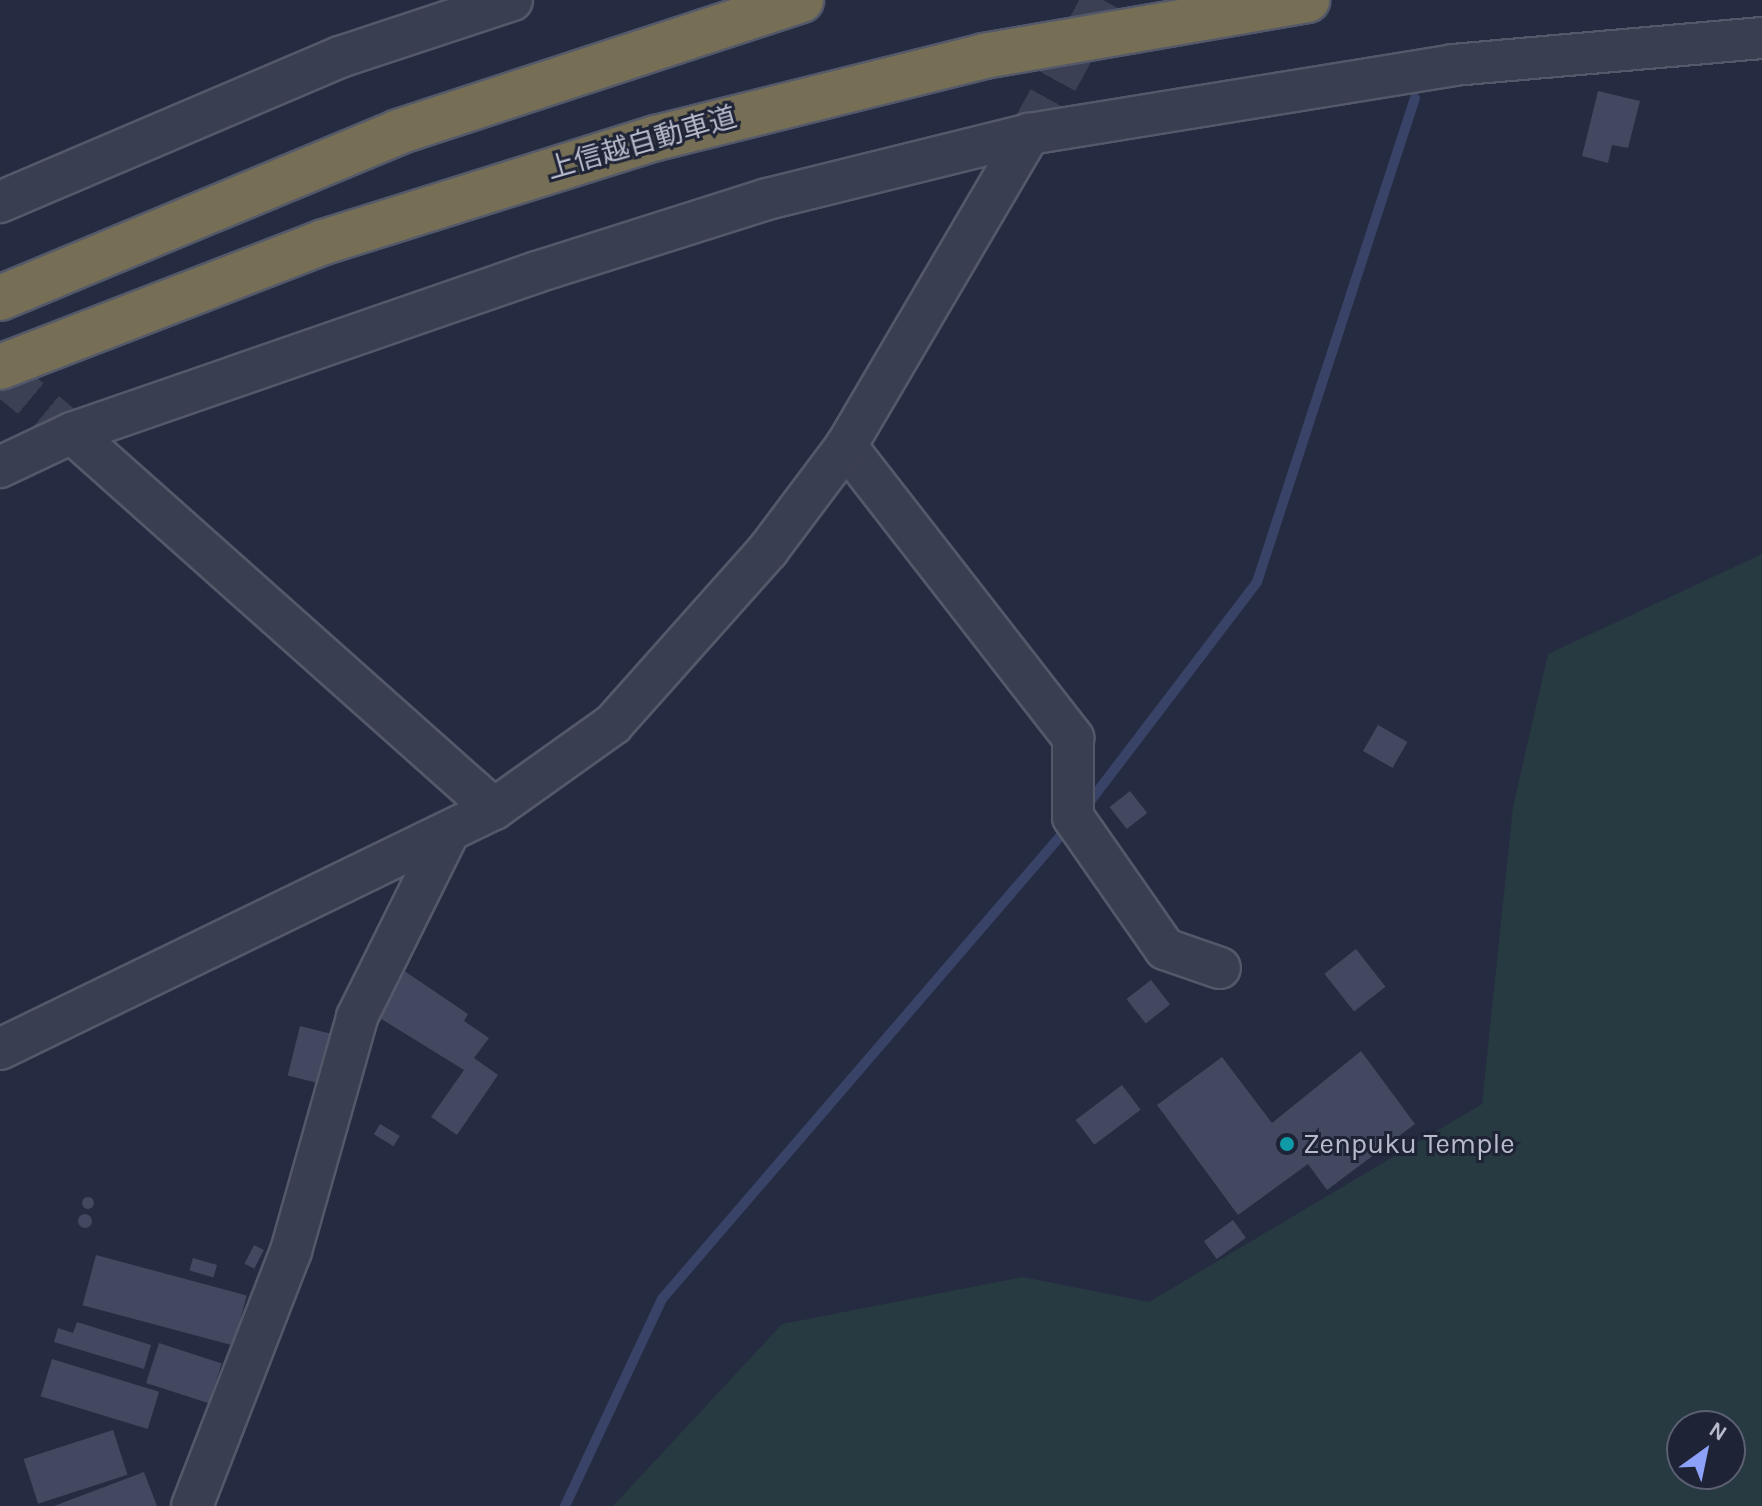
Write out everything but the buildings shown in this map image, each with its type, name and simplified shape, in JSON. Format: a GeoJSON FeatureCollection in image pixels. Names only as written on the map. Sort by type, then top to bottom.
{"type":"FeatureCollection","features":[{"type":"Feature","properties":{"kind":"highway"},"geometry":{"type":"LineString","coordinates":[[0,298],[398,132],[801,0]]}},
{"type":"Feature","properties":{"kind":"highway","name":"上信越自動車道"},"geometry":{"type":"LineString","coordinates":[[0,367],[324,242],[656,138],[984,56],[1307,0]]}},
{"type":"Feature","properties":{"kind":"street"},"geometry":{"type":"LineString","coordinates":[[0,202],[340,57],[512,0]]}},
{"type":"Feature","properties":{"kind":"street"},"geometry":{"type":"LineString","coordinates":[[0,467],[72,433],[767,199],[1029,134],[1453,65],[1762,38]]}},
{"type":"Feature","properties":{"kind":"street"},"geometry":{"type":"LineString","coordinates":[[0,1049],[494,809],[613,724],[768,550],[846,446],[1029,134]]}},
{"type":"Feature","properties":{"kind":"street"},"geometry":{"type":"LineString","coordinates":[[72,433],[494,809]]}},
{"type":"Feature","properties":{"kind":"street"},"geometry":{"type":"LineString","coordinates":[[846,446],[1073,738],[1073,817],[1165,949],[1220,968]]}},
{"type":"Feature","properties":{"kind":"street"},"geometry":{"type":"LineString","coordinates":[[192,1506],[291,1251],[357,1017],[449,832]]}},
{"type":"Feature","properties":{"kind":"shaded area"},"geometry":{"type":"Polygon","coordinates":[[[1762,554],[1762,1506],[613,1506],[782,1324],[1023,1277],[1149,1302],[1482,1104],[1513,807],[1548,654],[1762,554]]]}},
{"type":"Feature","properties":{"kind":"waterway"},"geometry":{"type":"LineString","coordinates":[[1085,808],[1257,582],[1415,98]]}},
{"type":"Feature","properties":{"kind":"waterway"},"geometry":{"type":"LineString","coordinates":[[565,1506],[662,1299],[1069,826]]}},
{"type":"Feature","properties":{"kind":"tunnel"},"geometry":{"type":"LineString","coordinates":[[1029,134],[1102,0]]}},
{"type":"Feature","properties":{"kind":"tunnel"},"geometry":{"type":"LineString","coordinates":[[0,373],[72,433]]}},
{"type":"Feature","properties":{"kind":"place","name":"Zenpuku Temple"},"geometry":{"type":"Point","coordinates":[1287,1144]}}]}
